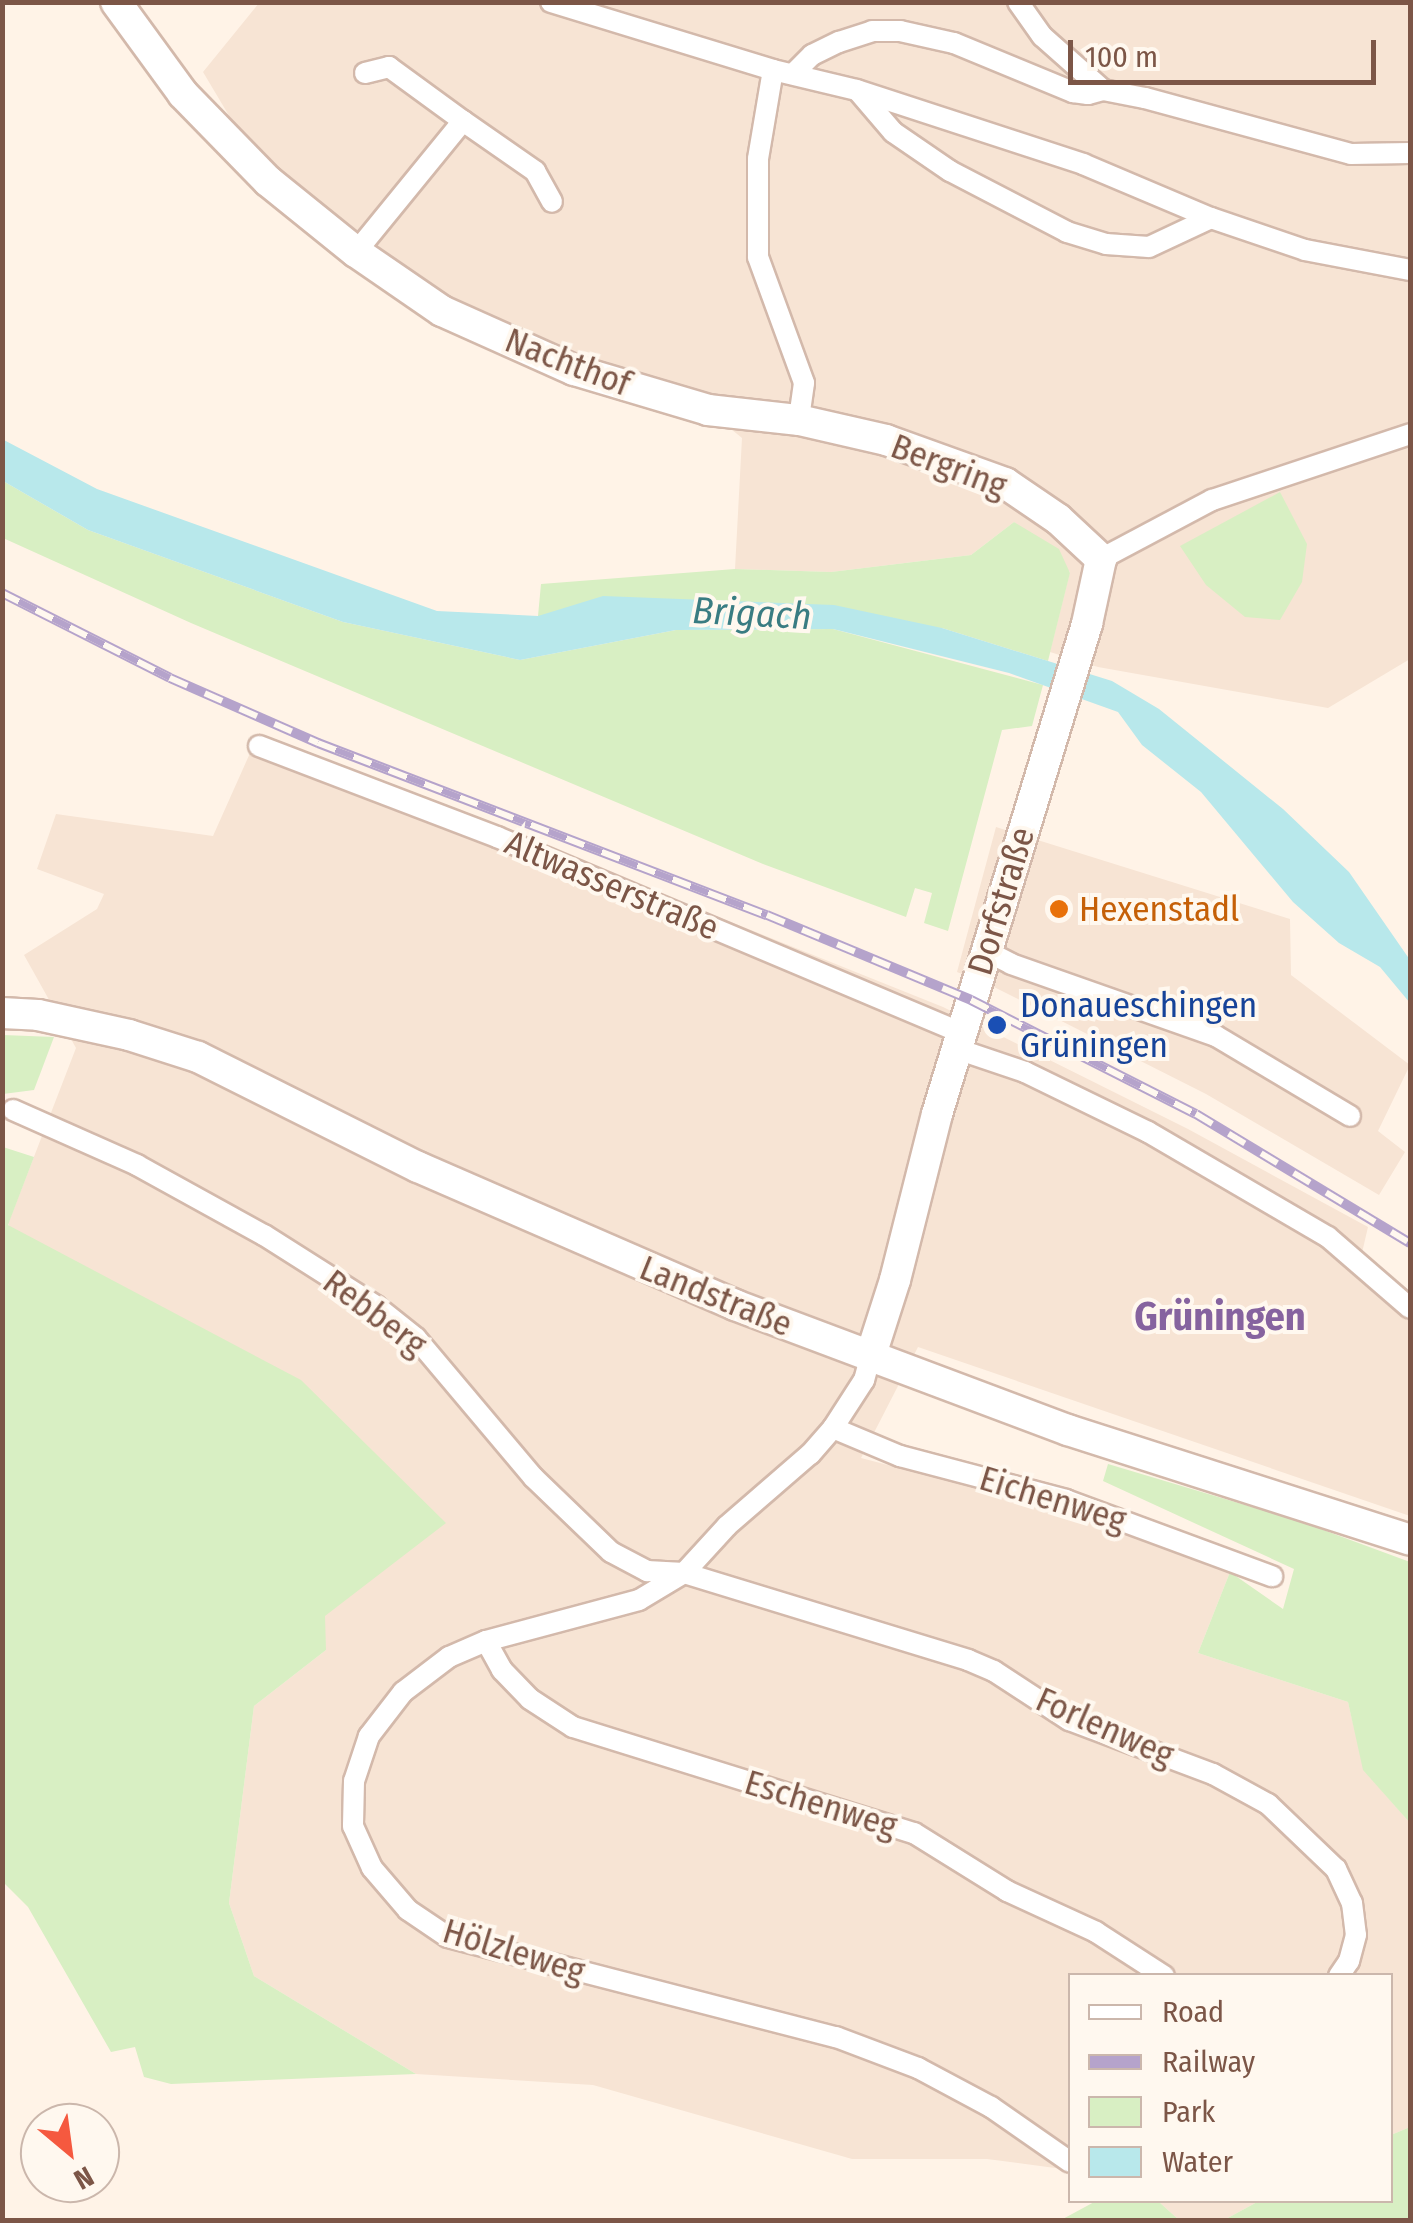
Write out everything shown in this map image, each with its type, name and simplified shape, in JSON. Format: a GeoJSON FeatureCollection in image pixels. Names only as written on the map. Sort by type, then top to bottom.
{"type":"FeatureCollection","features":[{"type":"Feature","properties":{"kind":"street","name":"Nachthof"},"geometry":{"type":"LineString","coordinates":[[116,2],[183,94],[268,181],[356,252],[442,311],[574,370],[708,410],[799,420]]}},
{"type":"Feature","properties":{"kind":"street"},"geometry":{"type":"LineString","coordinates":[[550,2],[773,70],[795,72],[857,90],[1082,164],[1211,218],[1305,250],[1410,270]]}},
{"type":"Feature","properties":{"kind":"street"},"geometry":{"type":"LineString","coordinates":[[1018,2],[1042,36],[1103,90]]}},
{"type":"Feature","properties":{"kind":"street"},"geometry":{"type":"LineString","coordinates":[[795,72],[812,56],[840,42],[872,31],[900,31],[954,43],[1073,92],[1103,90],[1234,120],[1352,154],[1410,153]]}},
{"type":"Feature","properties":{"kind":"street"},"geometry":{"type":"LineString","coordinates":[[365,73],[389,67],[535,171],[552,202]]}},
{"type":"Feature","properties":{"kind":"street"},"geometry":{"type":"LineString","coordinates":[[773,70],[758,159],[758,256],[804,382],[799,420]]}},
{"type":"Feature","properties":{"kind":"street"},"geometry":{"type":"LineString","coordinates":[[857,90],[893,132],[950,171],[1067,232],[1106,244],[1148,247],[1211,218]]}},
{"type":"Feature","properties":{"kind":"street"},"geometry":{"type":"LineString","coordinates":[[356,252],[463,121]]}},
{"type":"Feature","properties":{"kind":"street","name":"Bergring"},"geometry":{"type":"LineString","coordinates":[[799,420],[886,440],[1005,483],[1058,519],[1101,560]]}},
{"type":"Feature","properties":{"kind":"street"},"geometry":{"type":"LineString","coordinates":[[1101,560],[1212,500],[1410,434]]}},
{"type":"Feature","properties":{"kind":"street","name":"Dorfstraße"},"geometry":{"type":"LineString","coordinates":[[870,1358],[959,1041],[1087,624],[1101,560]]}},
{"type":"Feature","properties":{"kind":"street","name":"Altwasserstraße"},"geometry":{"type":"LineString","coordinates":[[259,746],[498,837],[959,1041],[1148,1132],[1328,1237],[1410,1308]]}},
{"type":"Feature","properties":{"kind":"street"},"geometry":{"type":"LineString","coordinates":[[986,951],[1011,964],[1216,1036],[1350,1116]]}},
{"type":"Feature","properties":{"kind":"street","name":"Landstraße"},"geometry":{"type":"LineString","coordinates":[[2,1012],[38,1015],[129,1035],[198,1056],[418,1167],[601,1249],[870,1358],[1068,1430],[1410,1540]]}},
{"type":"Feature","properties":{"kind":"street","name":"Rebberg"},"geometry":{"type":"LineString","coordinates":[[14,1110],[138,1165],[264,1235],[376,1306],[416,1338],[533,1477],[611,1552],[647,1571],[684,1573]]}},
{"type":"Feature","properties":{"kind":"street","name":"Hölzleweg"},"geometry":{"type":"LineString","coordinates":[[870,1358],[864,1380],[833,1428],[810,1454],[727,1526],[684,1573],[638,1600],[486,1641],[449,1657],[403,1692],[369,1736],[354,1781],[353,1826],[372,1868],[408,1910],[448,1937],[830,2035],[918,2068],[990,2107],[1068,2161]]}},
{"type":"Feature","properties":{"kind":"street","name":"Eichenweg"},"geometry":{"type":"LineString","coordinates":[[833,1428],[900,1456],[1082,1505],[1272,1576]]}},
{"type":"Feature","properties":{"kind":"street","name":"Forlenweg"},"geometry":{"type":"LineString","coordinates":[[684,1573],[968,1660],[994,1671],[1069,1720],[1216,1775],[1268,1804],[1336,1869],[1352,1904],[1356,1935],[1349,1961],[1341,1973]]}},
{"type":"Feature","properties":{"kind":"street","name":"Eschenweg"},"geometry":{"type":"LineString","coordinates":[[486,1641],[502,1670],[530,1699],[573,1728],[914,1833],[1007,1891],[1096,1932],[1159,1973]]}},
{"type":"Feature","properties":{"kind":"shaded area"},"geometry":{"type":"Polygon","coordinates":[[[259,3],[1410,3],[1410,659],[1328,708],[1098,667],[1050,652],[1070,572],[1014,522],[971,555],[831,572],[735,569],[742,438],[699,403],[442,311],[268,181],[203,72],[259,3]]]}},
{"type":"Feature","properties":{"kind":"shaded area"},"geometry":{"type":"Polygon","coordinates":[[[259,733],[943,1007],[1188,1129],[1368,1227],[1361,1257],[1410,1301],[1410,1516],[918,1347],[861,1458],[1129,1528],[1230,1572],[1198,1653],[1348,1702],[1364,1770],[1410,1823],[1410,2127],[1393,2134],[1393,1973],[1068,1973],[1068,2170],[987,2159],[852,2159],[593,2085],[416,2074],[254,1976],[229,1903],[254,1706],[326,1650],[8,1224],[76,1048],[24,955],[97,909],[104,894],[37,869],[56,814],[213,836],[259,733]]]}},
{"type":"Feature","properties":{"kind":"shaded area"},"geometry":{"type":"Polygon","coordinates":[[[996,827],[1290,919],[1291,975],[1410,1065],[1378,1131],[1405,1152],[1379,1195],[1206,1094],[957,972],[996,827]]]}},
{"type":"Feature","properties":{"kind":"shaded area"},"geometry":{"type":"Polygon","coordinates":[[[1160,2203],[1255,2203],[1224,2220],[1179,2220],[1160,2203]]]}},
{"type":"Feature","properties":{"kind":"green space"},"geometry":{"type":"Polygon","coordinates":[[[3,481],[88,530],[343,622],[520,660],[676,630],[833,629],[1043,685],[1032,726],[1002,730],[948,931],[924,923],[932,893],[915,888],[906,917],[763,864],[191,623],[3,538],[3,481]]]}},
{"type":"Feature","properties":{"kind":"green space"},"geometry":{"type":"Polygon","coordinates":[[[1280,492],[1307,544],[1302,582],[1280,620],[1245,617],[1206,585],[1180,546],[1280,492]]]}},
{"type":"Feature","properties":{"kind":"green space"},"geometry":{"type":"Polygon","coordinates":[[[1014,522],[1059,549],[1070,573],[1048,661],[942,628],[538,616],[541,584],[735,569],[831,572],[971,555],[1014,522]]]}},
{"type":"Feature","properties":{"kind":"green space"},"geometry":{"type":"Polygon","coordinates":[[[3,1035],[54,1037],[34,1090],[3,1094],[3,1035]]]}},
{"type":"Feature","properties":{"kind":"green space"},"geometry":{"type":"Polygon","coordinates":[[[3,1147],[34,1157],[8,1225],[301,1380],[446,1523],[325,1616],[326,1650],[254,1706],[229,1903],[254,1976],[416,2074],[171,2084],[144,2077],[135,2047],[111,2052],[28,1907],[3,1882],[3,1147]]]}},
{"type":"Feature","properties":{"kind":"green space"},"geometry":{"type":"Polygon","coordinates":[[[1108,1464],[1299,1521],[1410,1562],[1410,1823],[1363,1770],[1348,1702],[1198,1653],[1230,1572],[1283,1609],[1294,1569],[1103,1481],[1108,1464]]]}},
{"type":"Feature","properties":{"kind":"green space"},"geometry":{"type":"Polygon","coordinates":[[[1410,2127],[1410,2220],[1224,2220],[1255,2203],[1393,2203],[1393,2134],[1410,2127]]]}},
{"type":"Feature","properties":{"kind":"green space"},"geometry":{"type":"Polygon","coordinates":[[[1092,2203],[1160,2203],[1179,2220],[1061,2220],[1092,2203]]]}},
{"type":"Feature","properties":{"kind":"water","name":"Brigach"},"geometry":{"type":"Polygon","coordinates":[[[2,439],[97,489],[437,611],[538,616],[603,596],[834,605],[942,628],[1112,681],[1159,709],[1283,809],[1349,872],[1410,960],[1410,1003],[1380,967],[1339,943],[1293,902],[1201,792],[1142,745],[1118,712],[1009,673],[833,629],[676,630],[520,660],[343,622],[88,530],[3,481],[2,439]]]}},
{"type":"Feature","properties":{"kind":"railway"},"geometry":{"type":"LineString","coordinates":[[2,593],[170,678],[318,743],[767,915],[971,1000],[1196,1114],[1410,1243]]}},
{"type":"Feature","properties":{"kind":"place","name":"Hexenstadl"},"geometry":{"type":"Point","coordinates":[1059,909]}},
{"type":"Feature","properties":{"kind":"place","name":"Donaueschingen Grüningen"},"geometry":{"type":"Point","coordinates":[997,1025]}},
{"type":"Feature","properties":{"kind":"district","name":"Grüningen"},"geometry":{"type":"Point","coordinates":[1220,1317]}}]}
